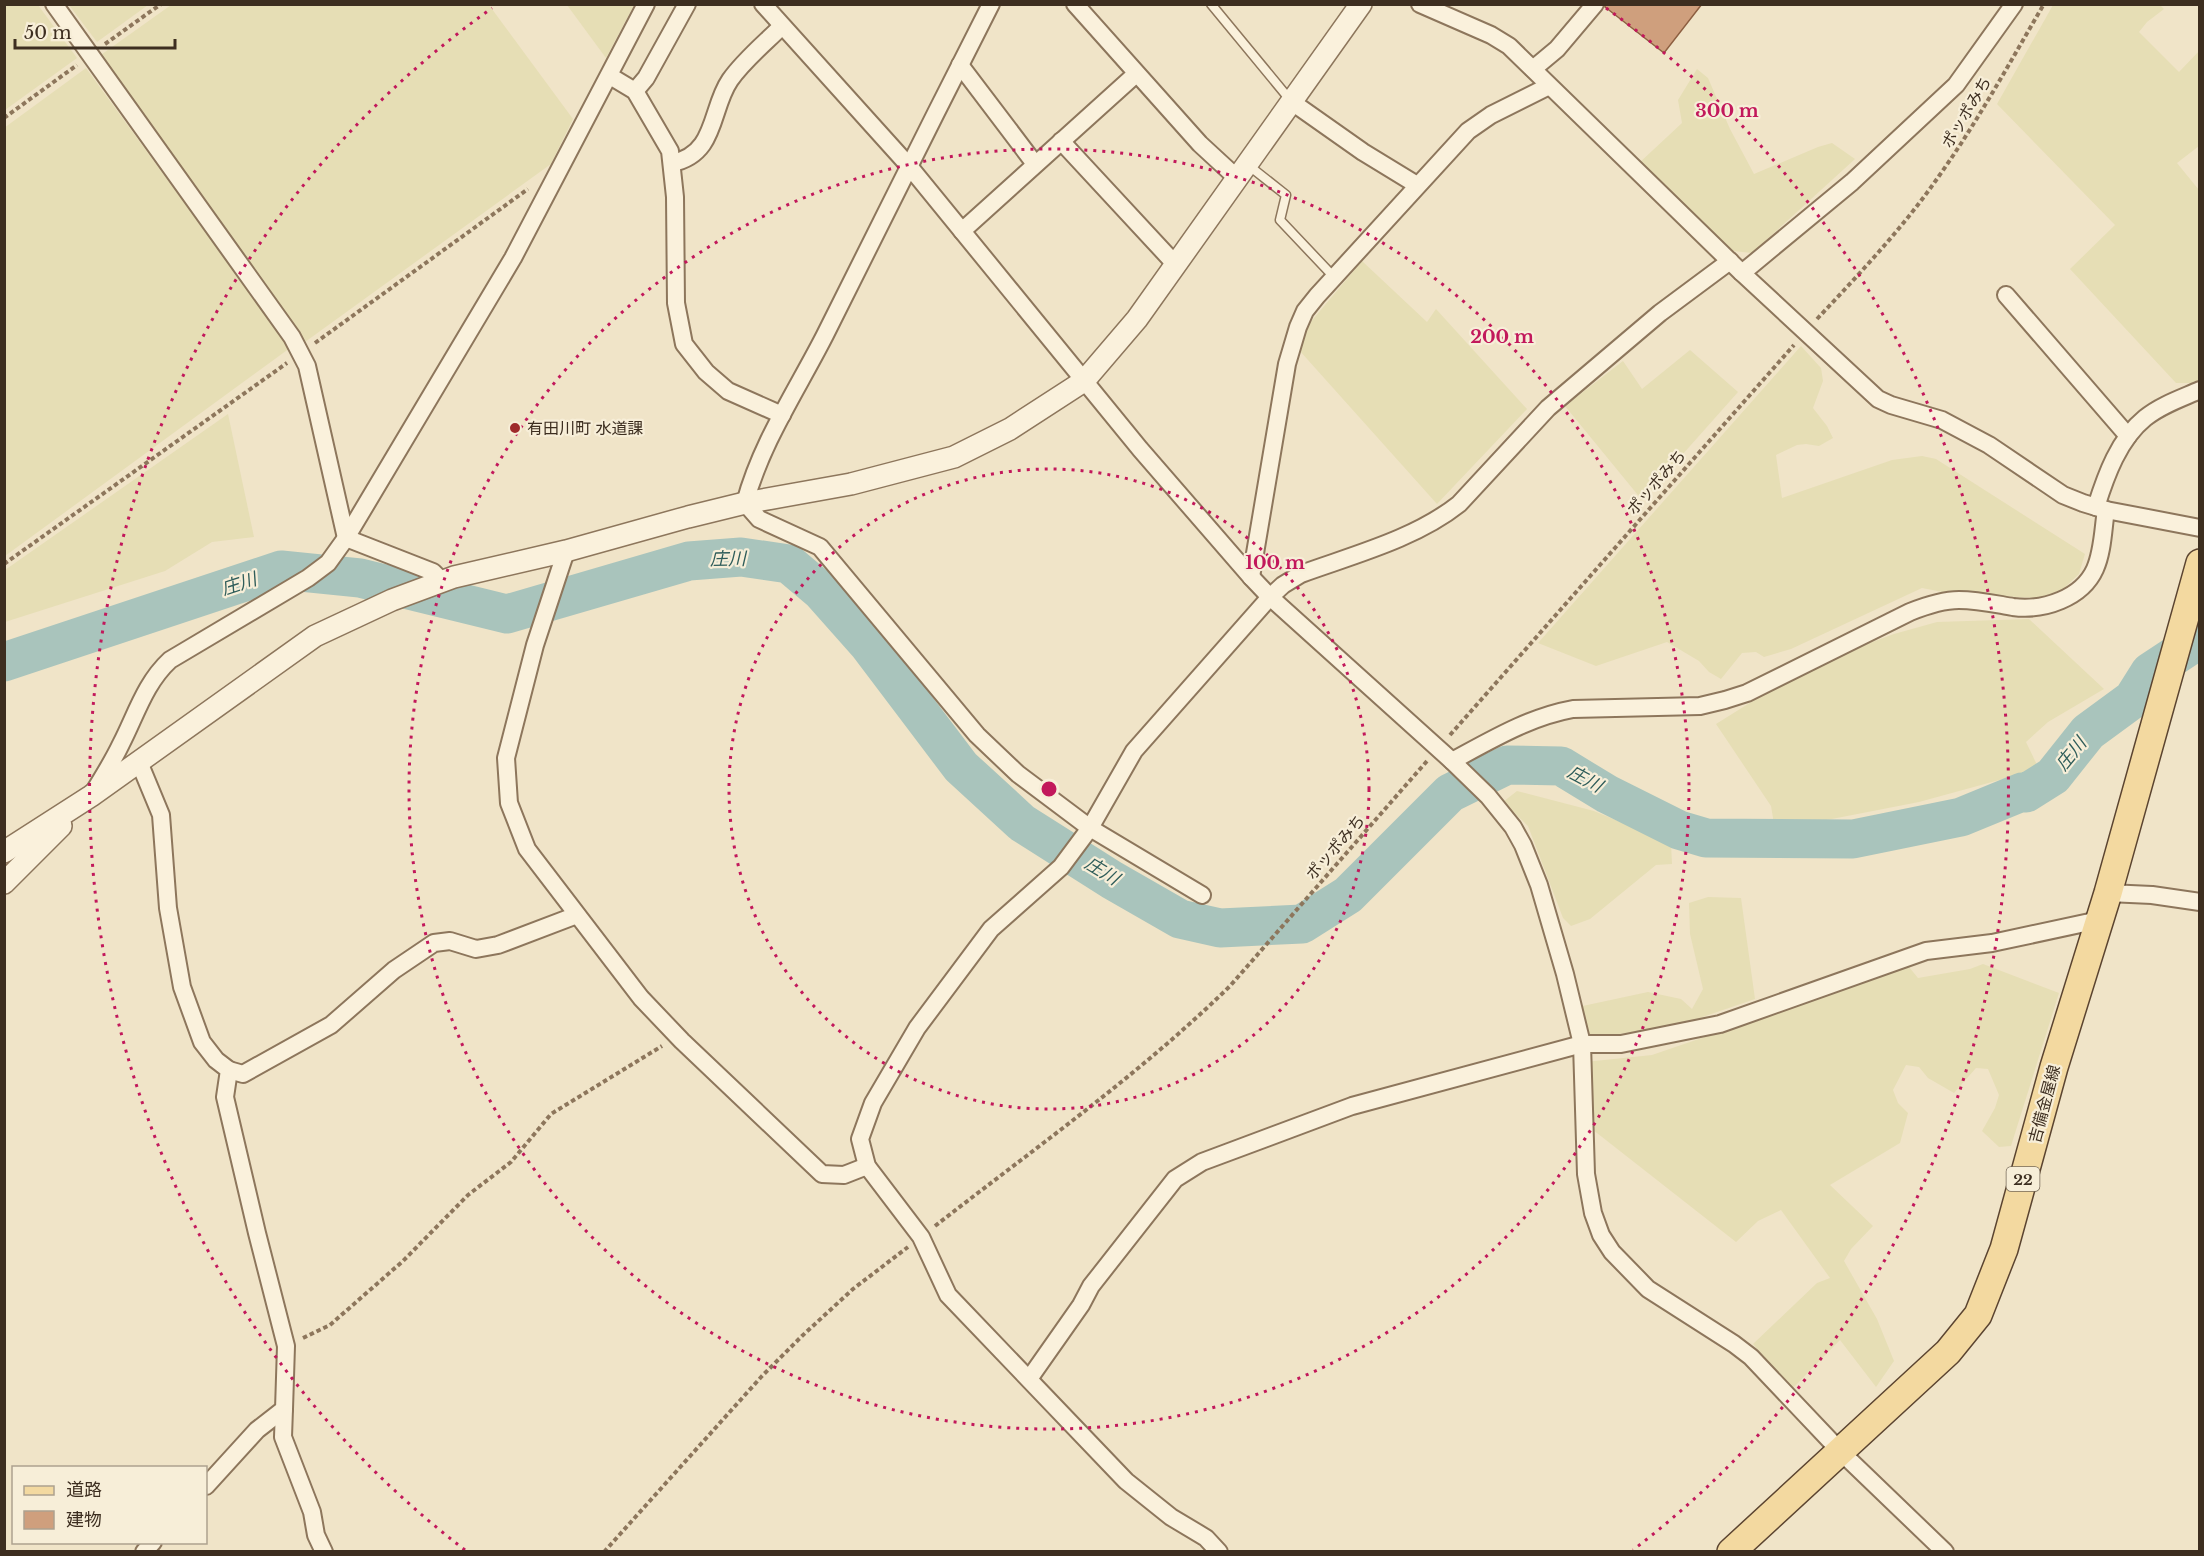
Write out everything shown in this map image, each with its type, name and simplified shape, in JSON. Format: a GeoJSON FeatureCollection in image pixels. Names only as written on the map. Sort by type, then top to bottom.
{"type":"FeatureCollection","features":[{"type":"Feature","properties":{"kind":"main road","name":"吉備金屋線"},"geometry":{"type":"LineString","coordinates":[[1731,1551],[1948,1352],[1978,1315],[2004,1248],[2054,1066],[2108,893],[2199,563]]}},
{"type":"Feature","properties":{"kind":"street"},"geometry":{"type":"LineString","coordinates":[[54,4],[292,337],[307,366],[346,538]]}},
{"type":"Feature","properties":{"kind":"street"},"geometry":{"type":"LineString","coordinates":[[4,883],[91,796],[121,745],[143,695],[162,667],[170,660],[308,578],[328,563],[346,538],[507,268],[646,4]]}},
{"type":"Feature","properties":{"kind":"street"},"geometry":{"type":"LineString","coordinates":[[635,91],[646,78],[687,4]]}},
{"type":"Feature","properties":{"kind":"street"},"geometry":{"type":"LineString","coordinates":[[763,4],[909,166],[1084,381],[1251,577],[1270,597],[1437,749],[1452,760],[1495,804],[1513,827],[1523,845],[1545,907],[1565,974],[1582,1044],[1586,1174],[1593,1213],[1601,1235],[1624,1266],[1648,1289],[1734,1344],[1750,1357],[1841,1452],[1945,1551]]}},
{"type":"Feature","properties":{"kind":"street"},"geometry":{"type":"LineString","coordinates":[[745,503],[752,476],[782,415],[991,4]]}},
{"type":"Feature","properties":{"kind":"street"},"geometry":{"type":"LineString","coordinates":[[1075,4],[1200,144],[1243,172]]}},
{"type":"Feature","properties":{"kind":"street"},"geometry":{"type":"LineString","coordinates":[[4,852],[91,796],[315,636],[392,600],[442,581],[566,551],[745,503],[851,484],[954,458],[1010,429],[1084,381],[1137,319],[1361,4]]}},
{"type":"Feature","properties":{"kind":"street"},"geometry":{"type":"LineString","coordinates":[[1420,4],[1491,34],[1509,46],[1736,267],[1878,399],[1942,420],[1989,445],[2063,495],[2101,508],[2199,528]]}},
{"type":"Feature","properties":{"kind":"street"},"geometry":{"type":"LineString","coordinates":[[1533,69],[1557,49],[1595,4]]}},
{"type":"Feature","properties":{"kind":"street"},"geometry":{"type":"LineString","coordinates":[[1219,1551],[1206,1538],[1171,1517],[1126,1481],[948,1295],[921,1237],[867,1166],[860,1139],[873,1103],[917,1028],[992,929],[1061,867],[1090,828],[1134,751],[1270,597],[1283,585],[1301,574],[1423,529],[1459,504],[1548,408],[1660,312],[1736,267],[1852,182],[1956,85],[2014,4]]}},
{"type":"Feature","properties":{"kind":"street"},"geometry":{"type":"LineString","coordinates":[[672,163],[680,161],[701,146],[711,129],[729,81],[738,69],[782,26]]}},
{"type":"Feature","properties":{"kind":"street"},"geometry":{"type":"LineString","coordinates":[[960,65],[1035,164]]}},
{"type":"Feature","properties":{"kind":"street"},"geometry":{"type":"LineString","coordinates":[[962,231],[1136,74]]}},
{"type":"Feature","properties":{"kind":"street"},"geometry":{"type":"LineString","coordinates":[[610,76],[635,91],[670,152],[675,197],[676,303],[684,344],[706,372],[728,391],[782,415]]}},
{"type":"Feature","properties":{"kind":"street"},"geometry":{"type":"LineString","coordinates":[[1251,577],[1292,342],[1305,311],[1333,276],[1457,141],[1491,115],[1549,86]]}},
{"type":"Feature","properties":{"kind":"street"},"geometry":{"type":"LineString","coordinates":[[1292,102],[1363,152],[1418,185]]}},
{"type":"Feature","properties":{"kind":"street"},"geometry":{"type":"LineString","coordinates":[[1061,141],[1176,265]]}},
{"type":"Feature","properties":{"kind":"street"},"geometry":{"type":"LineString","coordinates":[[2006,295],[2128,436]]}},
{"type":"Feature","properties":{"kind":"street"},"geometry":{"type":"LineString","coordinates":[[1452,760],[1529,721],[1552,713],[1573,710],[1700,706],[1747,693],[1910,612],[1929,605],[1956,600],[1981,600],[2015,607],[2060,601],[2075,593],[2095,569],[2100,552],[2101,508],[2116,456],[2128,436],[2147,416],[2199,390]]}},
{"type":"Feature","properties":{"kind":"street"},"geometry":{"type":"LineString","coordinates":[[745,503],[759,519],[820,547],[977,735],[1018,774],[1090,828],[1202,895]]}},
{"type":"Feature","properties":{"kind":"street"},"geometry":{"type":"LineString","coordinates":[[346,538],[433,572],[442,581]]}},
{"type":"Feature","properties":{"kind":"street"},"geometry":{"type":"LineString","coordinates":[[566,551],[535,645],[506,758],[509,803],[527,849],[641,998],[677,1036],[822,1174],[844,1175],[867,1166]]}},
{"type":"Feature","properties":{"kind":"street"},"geometry":{"type":"LineString","coordinates":[[139,762],[161,815],[168,908],[182,987],[202,1042],[216,1060],[229,1070],[243,1074],[331,1025],[394,970],[434,943],[450,941],[476,949],[498,945],[577,915]]}},
{"type":"Feature","properties":{"kind":"street"},"geometry":{"type":"LineString","coordinates":[[2108,893],[2152,895],[2199,902]]}},
{"type":"Feature","properties":{"kind":"street"},"geometry":{"type":"LineString","coordinates":[[1029,1379],[1081,1305],[1091,1286],[1175,1179],[1202,1162],[1352,1106],[1582,1044],[1622,1044],[1720,1024],[1926,951],[1992,943],[2099,920]]}},
{"type":"Feature","properties":{"kind":"street"},"geometry":{"type":"LineString","coordinates":[[229,1070],[225,1097],[286,1346],[283,1437],[312,1512],[316,1535],[324,1551]]}},
{"type":"Feature","properties":{"kind":"street"},"geometry":{"type":"LineString","coordinates":[[207,1485],[257,1430],[284,1409]]}},
{"type":"Feature","properties":{"kind":"lane"},"geometry":{"type":"LineString","coordinates":[[1211,4],[1292,102]]}},
{"type":"Feature","properties":{"kind":"lane"},"geometry":{"type":"LineString","coordinates":[[1243,172],[1286,195],[1280,220],[1333,276]]}},
{"type":"Feature","properties":{"kind":"path"},"geometry":{"type":"LineString","coordinates":[[4,118],[161,4]]}},
{"type":"Feature","properties":{"kind":"path","name":"ポッポみち"},"geometry":{"type":"LineString","coordinates":[[1257,955],[1805,333],[1881,250],[1938,178],[1963,142],[2044,4]]}},
{"type":"Feature","properties":{"kind":"path"},"geometry":{"type":"LineString","coordinates":[[4,564],[300,354],[538,181],[551,187]]}},
{"type":"Feature","properties":{"kind":"path"},"geometry":{"type":"LineString","coordinates":[[286,1346],[330,1325],[347,1311],[403,1261],[468,1195],[511,1162],[551,1114],[677,1036]]}},
{"type":"Feature","properties":{"kind":"shaded area"},"geometry":{"type":"Polygon","coordinates":[[[5,4],[38,5],[77,58],[5,110],[5,4]]]}},
{"type":"Feature","properties":{"kind":"shaded area"},"geometry":{"type":"Polygon","coordinates":[[[69,5],[148,5],[97,42],[69,5]]]}},
{"type":"Feature","properties":{"kind":"shaded area"},"geometry":{"type":"Polygon","coordinates":[[[171,5],[489,5],[573,119],[551,164],[305,342],[98,57],[171,5]]]}},
{"type":"Feature","properties":{"kind":"shaded area"},"geometry":{"type":"Polygon","coordinates":[[[567,5],[634,5],[606,58],[567,5]]]}},
{"type":"Feature","properties":{"kind":"shaded area"},"geometry":{"type":"Polygon","coordinates":[[[2053,5],[2160,5],[2164,9],[2147,22],[2139,32],[2179,72],[2199,51],[2199,146],[2177,163],[2199,190],[2200,380],[2197,383],[2176,383],[2070,269],[2115,225],[1997,104],[2053,5]]]}},
{"type":"Feature","properties":{"kind":"shaded area"},"geometry":{"type":"Polygon","coordinates":[[[86,68],[290,348],[5,556],[4,128],[86,68]]]}},
{"type":"Feature","properties":{"kind":"shaded area"},"geometry":{"type":"Polygon","coordinates":[[[1697,69],[1708,78],[1730,129],[1754,174],[1832,143],[1855,159],[1752,253],[1733,251],[1638,164],[1682,123],[1678,100],[1697,69]]]}},
{"type":"Feature","properties":{"kind":"shaded area"},"geometry":{"type":"Polygon","coordinates":[[[1362,261],[1427,322],[1436,309],[1527,409],[1437,504],[1299,350],[1309,324],[1362,261]]]}},
{"type":"Feature","properties":{"kind":"shaded area"},"geometry":{"type":"Polygon","coordinates":[[[1801,346],[1821,368],[1823,381],[1813,408],[1833,438],[1819,446],[1797,445],[1776,455],[1782,498],[1892,460],[1922,456],[1936,459],[2085,554],[2079,574],[2061,591],[2039,598],[1953,594],[1922,588],[1791,649],[1764,657],[1756,652],[1742,653],[1721,679],[1709,672],[1699,661],[1667,642],[1596,666],[1538,643],[1801,346]]]}},
{"type":"Feature","properties":{"kind":"shaded area"},"geometry":{"type":"Polygon","coordinates":[[[1690,350],[1738,392],[1642,500],[1565,406],[1623,361],[1642,389],[1690,350]]]}},
{"type":"Feature","properties":{"kind":"shaded area"},"geometry":{"type":"Polygon","coordinates":[[[228,414],[254,537],[212,542],[165,571],[5,622],[5,570],[228,414]]]}},
{"type":"Feature","properties":{"kind":"shaded area"},"geometry":{"type":"Polygon","coordinates":[[[2029,619],[2104,689],[2048,722],[2026,742],[2039,769],[1919,802],[1775,830],[1771,806],[1716,724],[1812,664],[1894,634],[1937,622],[2029,619]]]}},
{"type":"Feature","properties":{"kind":"shaded area"},"geometry":{"type":"Polygon","coordinates":[[[1517,791],[1594,811],[1671,843],[1672,864],[1656,865],[1590,919],[1571,926],[1563,918],[1528,826],[1503,802],[1517,791]]]}},
{"type":"Feature","properties":{"kind":"shaded area"},"geometry":{"type":"Polygon","coordinates":[[[1708,897],[1741,898],[1755,999],[1685,1023],[1584,1040],[1578,1007],[1648,992],[1681,999],[1692,1009],[1703,989],[1690,934],[1689,903],[1708,897]]]}},
{"type":"Feature","properties":{"kind":"shaded area"},"geometry":{"type":"Polygon","coordinates":[[[1983,964],[2059,993],[2011,1146],[1999,1147],[1982,1131],[1995,1108],[1999,1095],[1988,1069],[1976,1068],[1954,1093],[1928,1078],[1919,1067],[1906,1065],[1893,1090],[1898,1103],[1908,1113],[1900,1143],[1830,1185],[1873,1226],[1851,1249],[1844,1261],[1877,1319],[1894,1361],[1876,1387],[1840,1340],[1792,1389],[1753,1344],[1817,1283],[1830,1278],[1781,1210],[1758,1221],[1736,1242],[1588,1126],[1585,1062],[1652,1055],[1909,967],[1918,978],[1970,969],[1983,964]]]}},
{"type":"Feature","properties":{"kind":"building"},"geometry":{"type":"Polygon","coordinates":[[[1605,4],[1702,4],[1664,53],[1605,7],[1605,4]]]}},
{"type":"Feature","properties":{"kind":"waterway","name":"庄川"},"geometry":{"type":"LineString","coordinates":[[4,662],[281,570],[360,578],[507,614],[689,561],[741,557],[789,564],[821,591],[868,644],[961,767],[1022,823],[1112,880],[1180,919],[1220,928],[1302,924],[1348,895],[1450,793],[1507,765],[1561,766],[1607,794],[1679,830],[1706,838],[1853,839],[1961,817],[2022,792],[2026,793],[2053,776],[2088,732],[2133,699],[2150,672],[2200,639]]}},
{"type":"Feature","properties":{"kind":"place","name":"有田川町 水道課"},"geometry":{"type":"Point","coordinates":[515,428]}}]}
